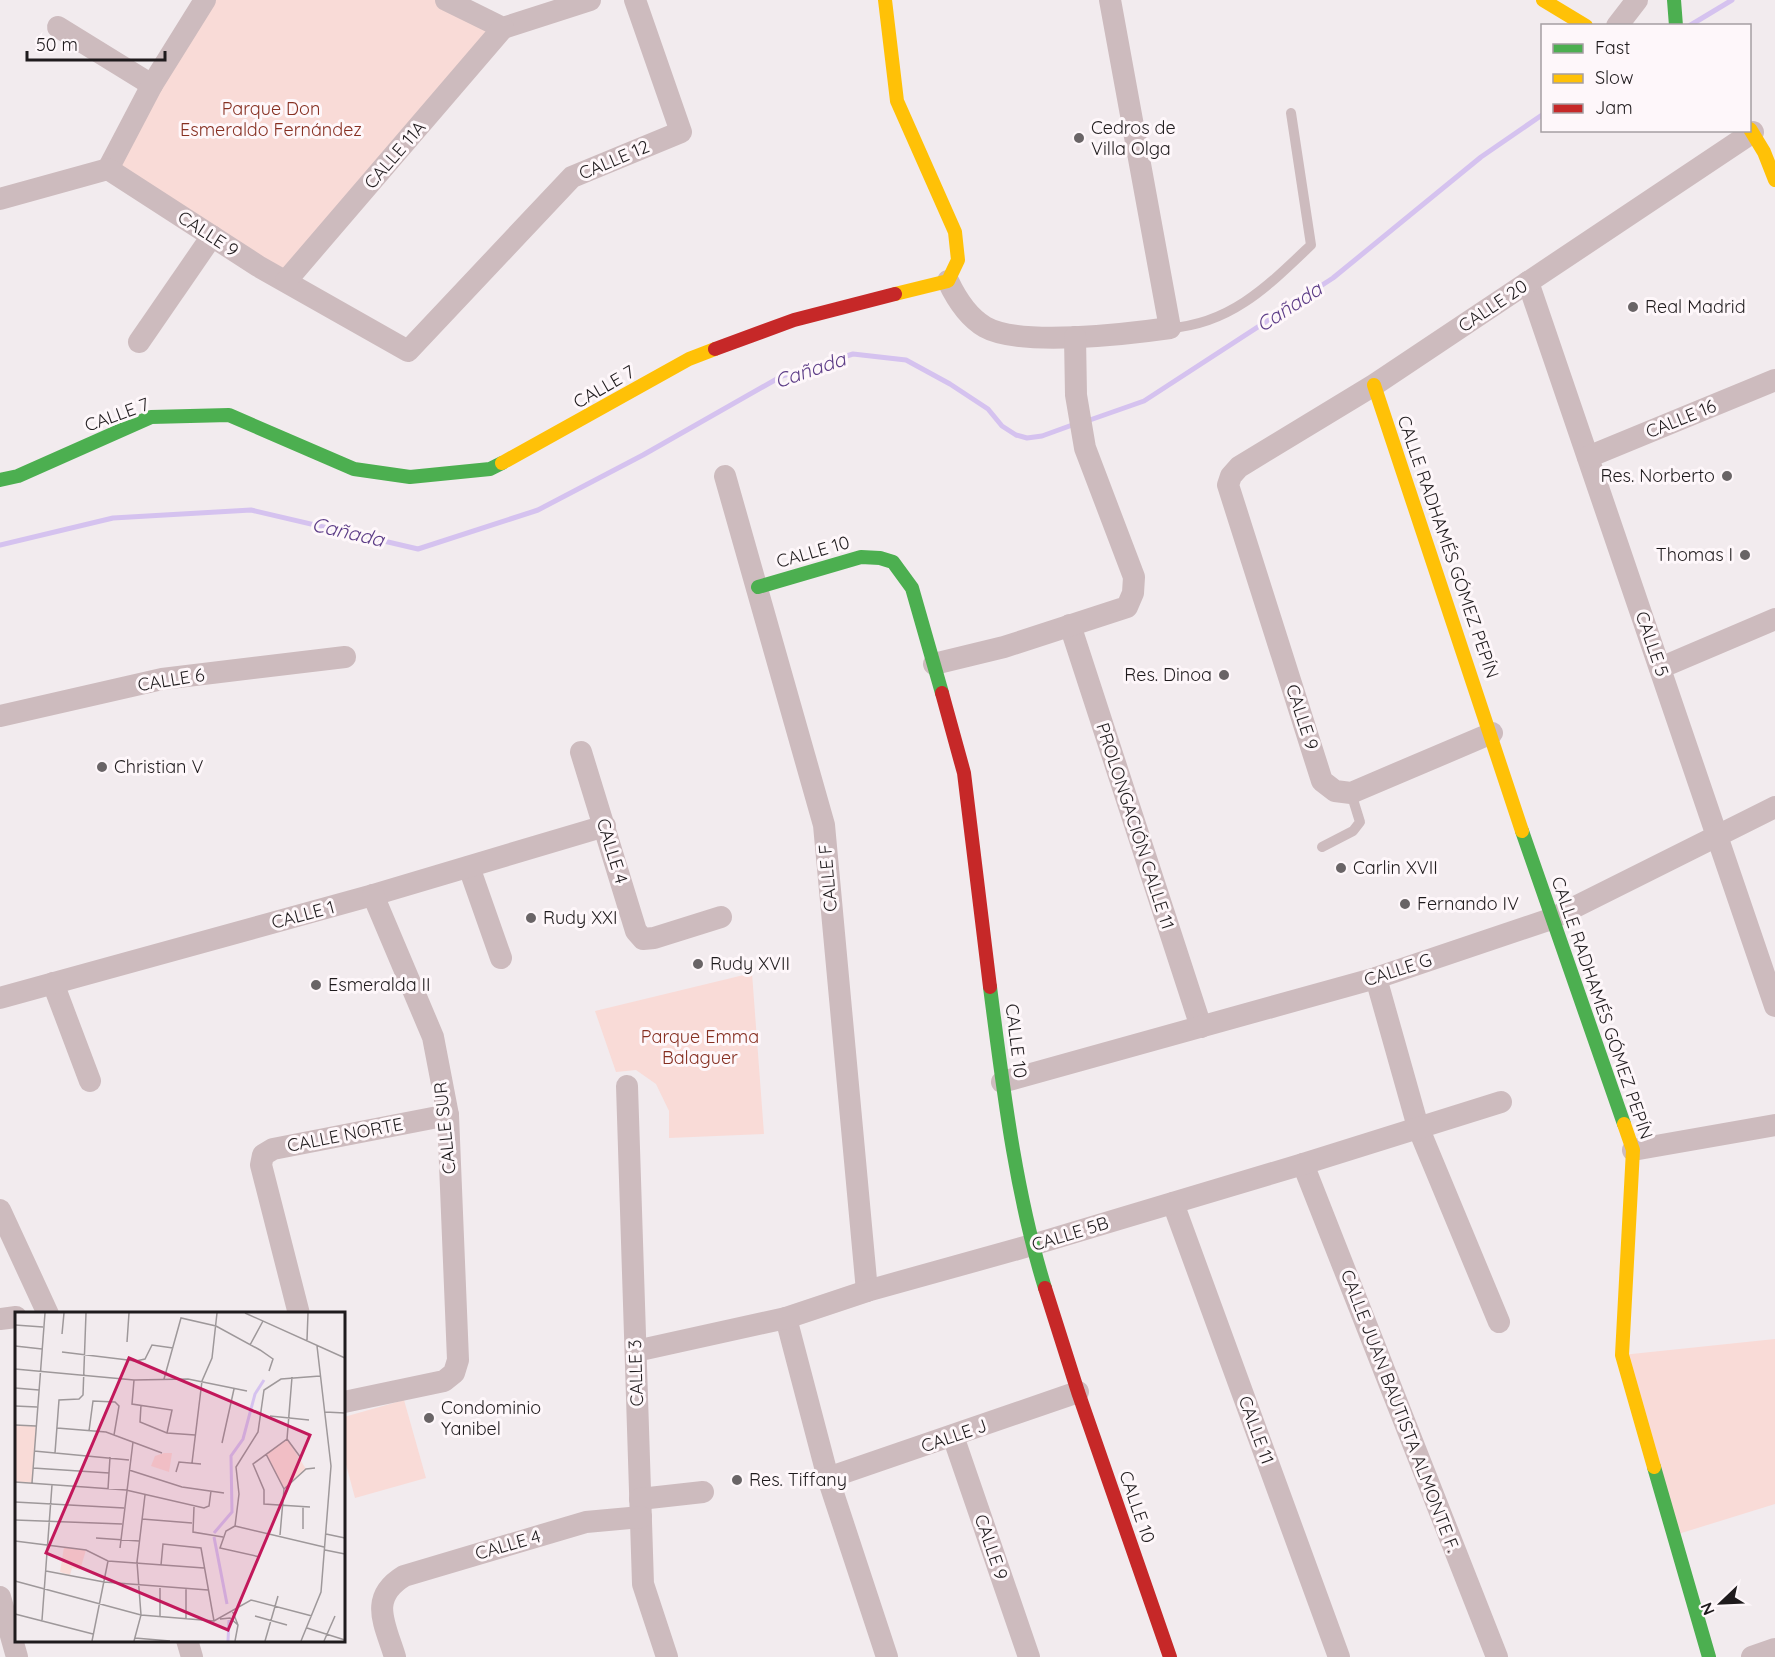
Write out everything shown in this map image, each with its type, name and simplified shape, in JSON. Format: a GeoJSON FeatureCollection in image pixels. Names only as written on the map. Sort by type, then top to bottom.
{"type":"FeatureCollection","features":[{"type":"Feature","properties":{"kind":"street"},"geometry":{"type":"LineString","coordinates":[[0,199],[108,170],[152,85],[205,0]]}},
{"type":"Feature","properties":{"kind":"street"},"geometry":{"type":"LineString","coordinates":[[446,0],[503,28],[590,0]]}},
{"type":"Feature","properties":{"kind":"street","name":"CALLE 12"},"geometry":{"type":"LineString","coordinates":[[408,351],[572,177],[681,132],[634,0]]}},
{"type":"Feature","properties":{"kind":"street"},"geometry":{"type":"LineString","coordinates":[[885,0],[897,101],[955,232],[958,260],[948,281],[958,302],[985,327],[1014,337],[1075,338],[1170,328],[1110,0]]}},
{"type":"Feature","properties":{"kind":"street"},"geometry":{"type":"LineString","coordinates":[[1619,24],[1637,0]]}},
{"type":"Feature","properties":{"kind":"street"},"geometry":{"type":"LineString","coordinates":[[1674,0],[1676,24]]}},
{"type":"Feature","properties":{"kind":"street"},"geometry":{"type":"LineString","coordinates":[[1549,1],[1583,24]]}},
{"type":"Feature","properties":{"kind":"street"},"geometry":{"type":"LineString","coordinates":[[58,27],[152,85]]}},
{"type":"Feature","properties":{"kind":"street","name":"CALLE 11A"},"geometry":{"type":"LineString","coordinates":[[286,281],[503,28]]}},
{"type":"Feature","properties":{"kind":"street"},"geometry":{"type":"LineString","coordinates":[[1751,130],[1775,180]]}},
{"type":"Feature","properties":{"kind":"street","name":"CALLE 20"},"geometry":{"type":"LineString","coordinates":[[1231,476],[1239,468],[1374,385],[1748,132]]}},
{"type":"Feature","properties":{"kind":"street","name":"CALLE 9"},"geometry":{"type":"LineString","coordinates":[[108,170],[286,281],[408,351]]}},
{"type":"Feature","properties":{"kind":"street"},"geometry":{"type":"LineString","coordinates":[[139,342],[212,236]]}},
{"type":"Feature","properties":{"kind":"street","name":"CALLE 7"},"geometry":{"type":"LineString","coordinates":[[0,480],[18,476],[151,417],[229,415],[354,469],[410,477],[490,469],[594,414],[689,359],[794,320],[948,281]]}},
{"type":"Feature","properties":{"kind":"street","name":"CALLE 5"},"geometry":{"type":"LineString","coordinates":[[1528,282],[1775,1006]]}},
{"type":"Feature","properties":{"kind":"street"},"geometry":{"type":"LineString","coordinates":[[934,664],[1004,647],[1127,607],[1133,593],[1134,577],[1085,448],[1076,395],[1075,338]]}},
{"type":"Feature","properties":{"kind":"street","name":"CALLE 16"},"geometry":{"type":"LineString","coordinates":[[1588,457],[1775,380]]}},
{"type":"Feature","properties":{"kind":"street","name":"CALLE RADHAMÉS GÓMEZ PEPÍN"},"geometry":{"type":"LineString","coordinates":[[1374,385],[1492,734],[1551,919],[1633,1150],[1622,1355],[1709,1657]]}},
{"type":"Feature","properties":{"kind":"street","name":"CALLE F"},"geometry":{"type":"LineString","coordinates":[[725,476],[824,825],[867,1291]]}},
{"type":"Feature","properties":{"kind":"street","name":"CALLE 9"},"geometry":{"type":"LineString","coordinates":[[1231,476],[1228,485],[1322,781],[1335,791],[1351,793]]}},
{"type":"Feature","properties":{"kind":"street","name":"CALLE 10"},"geometry":{"type":"LineString","coordinates":[[758,587],[861,557],[892,560],[904,573],[912,588],[964,773],[1002,1082],[1032,1245],[1078,1392],[1170,1657]]}},
{"type":"Feature","properties":{"kind":"street"},"geometry":{"type":"LineString","coordinates":[[1660,668],[1775,620]]}},
{"type":"Feature","properties":{"kind":"street","name":"PROLONGACIÓN CALLE 11"},"geometry":{"type":"LineString","coordinates":[[1070,625],[1201,1027]]}},
{"type":"Feature","properties":{"kind":"street","name":"CALLE 6"},"geometry":{"type":"LineString","coordinates":[[0,716],[162,679],[345,657]]}},
{"type":"Feature","properties":{"kind":"street"},"geometry":{"type":"LineString","coordinates":[[1351,793],[1492,734]]}},
{"type":"Feature","properties":{"kind":"street","name":"CALLE 4"},"geometry":{"type":"LineString","coordinates":[[581,752],[636,931],[643,939],[721,917]]}},
{"type":"Feature","properties":{"kind":"street","name":"CALLE G"},"geometry":{"type":"LineString","coordinates":[[1002,1082],[1376,978],[1551,919],[1775,807]]}},
{"type":"Feature","properties":{"kind":"street","name":"CALLE 1"},"geometry":{"type":"LineString","coordinates":[[0,998],[373,895],[604,826]]}},
{"type":"Feature","properties":{"kind":"street"},"geometry":{"type":"LineString","coordinates":[[469,867],[501,958]]}},
{"type":"Feature","properties":{"kind":"street","name":"CALLE SUR"},"geometry":{"type":"LineString","coordinates":[[345,1402],[444,1381],[454,1373],[458,1360],[448,1114],[433,1037],[373,895]]}},
{"type":"Feature","properties":{"kind":"street"},"geometry":{"type":"LineString","coordinates":[[1376,978],[1418,1127],[1499,1322]]}},
{"type":"Feature","properties":{"kind":"street"},"geometry":{"type":"LineString","coordinates":[[53,983],[90,1081]]}},
{"type":"Feature","properties":{"kind":"street","name":"CALLE 3"},"geometry":{"type":"LineString","coordinates":[[627,1086],[640,1508],[645,1590],[667,1657]]}},
{"type":"Feature","properties":{"kind":"street","name":"CALLE 5B"},"geometry":{"type":"LineString","coordinates":[[636,1351],[786,1318],[867,1291],[1173,1203],[1501,1102]]}},
{"type":"Feature","properties":{"kind":"street","name":"CALLE NORTE"},"geometry":{"type":"LineString","coordinates":[[298,1312],[261,1165],[263,1155],[273,1149],[448,1114]]}},
{"type":"Feature","properties":{"kind":"street"},"geometry":{"type":"LineString","coordinates":[[1633,1150],[1775,1125]]}},
{"type":"Feature","properties":{"kind":"street","name":"CALLE JUAN BAUTISTA ALMONTE F."},"geometry":{"type":"LineString","coordinates":[[1303,1164],[1497,1657]]}},
{"type":"Feature","properties":{"kind":"street","name":"CALLE 11"},"geometry":{"type":"LineString","coordinates":[[1173,1203],[1339,1657]]}},
{"type":"Feature","properties":{"kind":"street"},"geometry":{"type":"LineString","coordinates":[[0,1210],[46,1312]]}},
{"type":"Feature","properties":{"kind":"street"},"geometry":{"type":"LineString","coordinates":[[0,1319],[15,1317]]}},
{"type":"Feature","properties":{"kind":"street"},"geometry":{"type":"LineString","coordinates":[[786,1318],[828,1478],[887,1657]]}},
{"type":"Feature","properties":{"kind":"street","name":"CALLE J"},"geometry":{"type":"LineString","coordinates":[[828,1478],[1078,1392]]}},
{"type":"Feature","properties":{"kind":"street","name":"CALLE 9"},"geometry":{"type":"LineString","coordinates":[[953,1436],[1029,1657]]}},
{"type":"Feature","properties":{"kind":"street","name":"CALLE 4"},"geometry":{"type":"LineString","coordinates":[[395,1657],[381,1608],[383,1593],[392,1583],[415,1572],[586,1522],[703,1492]]}},
{"type":"Feature","properties":{"kind":"street"},"geometry":{"type":"LineString","coordinates":[[0,1597],[17,1657]]}},
{"type":"Feature","properties":{"kind":"street"},"geometry":{"type":"LineString","coordinates":[[187,1642],[192,1657]]}},
{"type":"Feature","properties":{"kind":"street"},"geometry":{"type":"LineString","coordinates":[[1752,1657],[1775,1649]]}},
{"type":"Feature","properties":{"kind":"lane"},"geometry":{"type":"LineString","coordinates":[[1170,328],[1188,327],[1232,312],[1261,292],[1311,245],[1291,112]]}},
{"type":"Feature","properties":{"kind":"lane"},"geometry":{"type":"LineString","coordinates":[[1322,847],[1353,831],[1360,822],[1351,793]]}},
{"type":"Feature","properties":{"kind":"green space","name":"Parque Don Esmeraldo Fernández"},"geometry":{"type":"Polygon","coordinates":[[[206,0],[446,0],[503,28],[286,281],[108,169],[206,0]]]}},
{"type":"Feature","properties":{"kind":"green space","name":"Parque Emma Balaguer"},"geometry":{"type":"Polygon","coordinates":[[[752,973],[764,1134],[669,1138],[669,1111],[656,1084],[636,1070],[616,1072],[595,1011],[752,973]]]}},
{"type":"Feature","properties":{"kind":"green space"},"geometry":{"type":"Polygon","coordinates":[[[1775,1339],[1775,1504],[1675,1535],[1622,1355],[1775,1339]]]}},
{"type":"Feature","properties":{"kind":"green space"},"geometry":{"type":"Polygon","coordinates":[[[404,1400],[426,1478],[355,1498],[345,1461],[345,1417],[404,1400]]]}},
{"type":"Feature","properties":{"kind":"waterway","name":"Cañada"},"geometry":{"type":"LineString","coordinates":[[1692,24],[1732,0]]}},
{"type":"Feature","properties":{"kind":"waterway","name":"Cañada"},"geometry":{"type":"LineString","coordinates":[[1087,421],[1144,401],[1333,278],[1481,157],[1541,116]]}},
{"type":"Feature","properties":{"kind":"waterway","name":"Cañada"},"geometry":{"type":"LineString","coordinates":[[0,545],[113,518],[251,510],[418,549],[538,510],[643,455],[782,376],[853,354],[906,360],[950,384],[988,409],[1002,426],[1016,435],[1027,438],[1042,436],[1075,424]]}},
{"type":"Feature","properties":{"kind":"traffic: fast"},"geometry":{"type":"LineString","coordinates":[[1674,0],[1676,24]]}},
{"type":"Feature","properties":{"kind":"traffic: fast"},"geometry":{"type":"LineString","coordinates":[[0,480],[18,476],[151,417],[229,415],[354,469],[410,477],[490,469],[502,463]]}},
{"type":"Feature","properties":{"kind":"traffic: fast"},"geometry":{"type":"LineString","coordinates":[[758,587],[861,557],[880,558],[893,562],[912,588],[942,693]]}},
{"type":"Feature","properties":{"kind":"traffic: fast"},"geometry":{"type":"LineString","coordinates":[[1522,831],[1624,1124]]}},
{"type":"Feature","properties":{"kind":"traffic: fast"},"geometry":{"type":"LineString","coordinates":[[990,987],[1018,1177],[1045,1288]]}},
{"type":"Feature","properties":{"kind":"traffic: fast"},"geometry":{"type":"LineString","coordinates":[[1654,1467],[1709,1657]]}},
{"type":"Feature","properties":{"kind":"traffic: slow"},"geometry":{"type":"LineString","coordinates":[[885,0],[897,101],[955,232],[958,260],[948,281],[895,294]]}},
{"type":"Feature","properties":{"kind":"traffic: slow"},"geometry":{"type":"LineString","coordinates":[[1543,0],[1583,24]]}},
{"type":"Feature","properties":{"kind":"traffic: slow"},"geometry":{"type":"LineString","coordinates":[[1751,131],[1764,152],[1775,180]]}},
{"type":"Feature","properties":{"kind":"traffic: slow"},"geometry":{"type":"LineString","coordinates":[[502,463],[689,359],[715,349]]}},
{"type":"Feature","properties":{"kind":"traffic: slow"},"geometry":{"type":"LineString","coordinates":[[1374,385],[1522,831]]}},
{"type":"Feature","properties":{"kind":"traffic: slow"},"geometry":{"type":"LineString","coordinates":[[1624,1124],[1633,1150],[1622,1355],[1654,1467]]}},
{"type":"Feature","properties":{"kind":"traffic: jam"},"geometry":{"type":"LineString","coordinates":[[715,349],[794,320],[895,294]]}},
{"type":"Feature","properties":{"kind":"traffic: jam"},"geometry":{"type":"LineString","coordinates":[[942,693],[964,773],[990,987]]}},
{"type":"Feature","properties":{"kind":"traffic: jam"},"geometry":{"type":"LineString","coordinates":[[1045,1288],[1078,1392],[1170,1657]]}},
{"type":"Feature","properties":{"kind":"place","name":"Cedros de Villa Olga"},"geometry":{"type":"Point","coordinates":[1079,138]}},
{"type":"Feature","properties":{"kind":"place","name":"Real Madrid"},"geometry":{"type":"Point","coordinates":[1633,307]}},
{"type":"Feature","properties":{"kind":"place","name":"Res. Norberto"},"geometry":{"type":"Point","coordinates":[1727,476]}},
{"type":"Feature","properties":{"kind":"place","name":"Thomas I"},"geometry":{"type":"Point","coordinates":[1745,555]}},
{"type":"Feature","properties":{"kind":"place","name":"Res. Dinoa"},"geometry":{"type":"Point","coordinates":[1224,675]}},
{"type":"Feature","properties":{"kind":"place","name":"Christian V"},"geometry":{"type":"Point","coordinates":[102,767]}},
{"type":"Feature","properties":{"kind":"place","name":"Carlin XVII"},"geometry":{"type":"Point","coordinates":[1341,868]}},
{"type":"Feature","properties":{"kind":"place","name":"Fernando IV"},"geometry":{"type":"Point","coordinates":[1405,904]}},
{"type":"Feature","properties":{"kind":"place","name":"Rudy XXI"},"geometry":{"type":"Point","coordinates":[531,918]}},
{"type":"Feature","properties":{"kind":"place","name":"Rudy XVII"},"geometry":{"type":"Point","coordinates":[698,964]}},
{"type":"Feature","properties":{"kind":"place","name":"Esmeralda II"},"geometry":{"type":"Point","coordinates":[316,985]}},
{"type":"Feature","properties":{"kind":"place","name":"Condominio Yanibel"},"geometry":{"type":"Point","coordinates":[429,1418]}},
{"type":"Feature","properties":{"kind":"place","name":"Res. Tiffany"},"geometry":{"type":"Point","coordinates":[737,1480]}}]}
